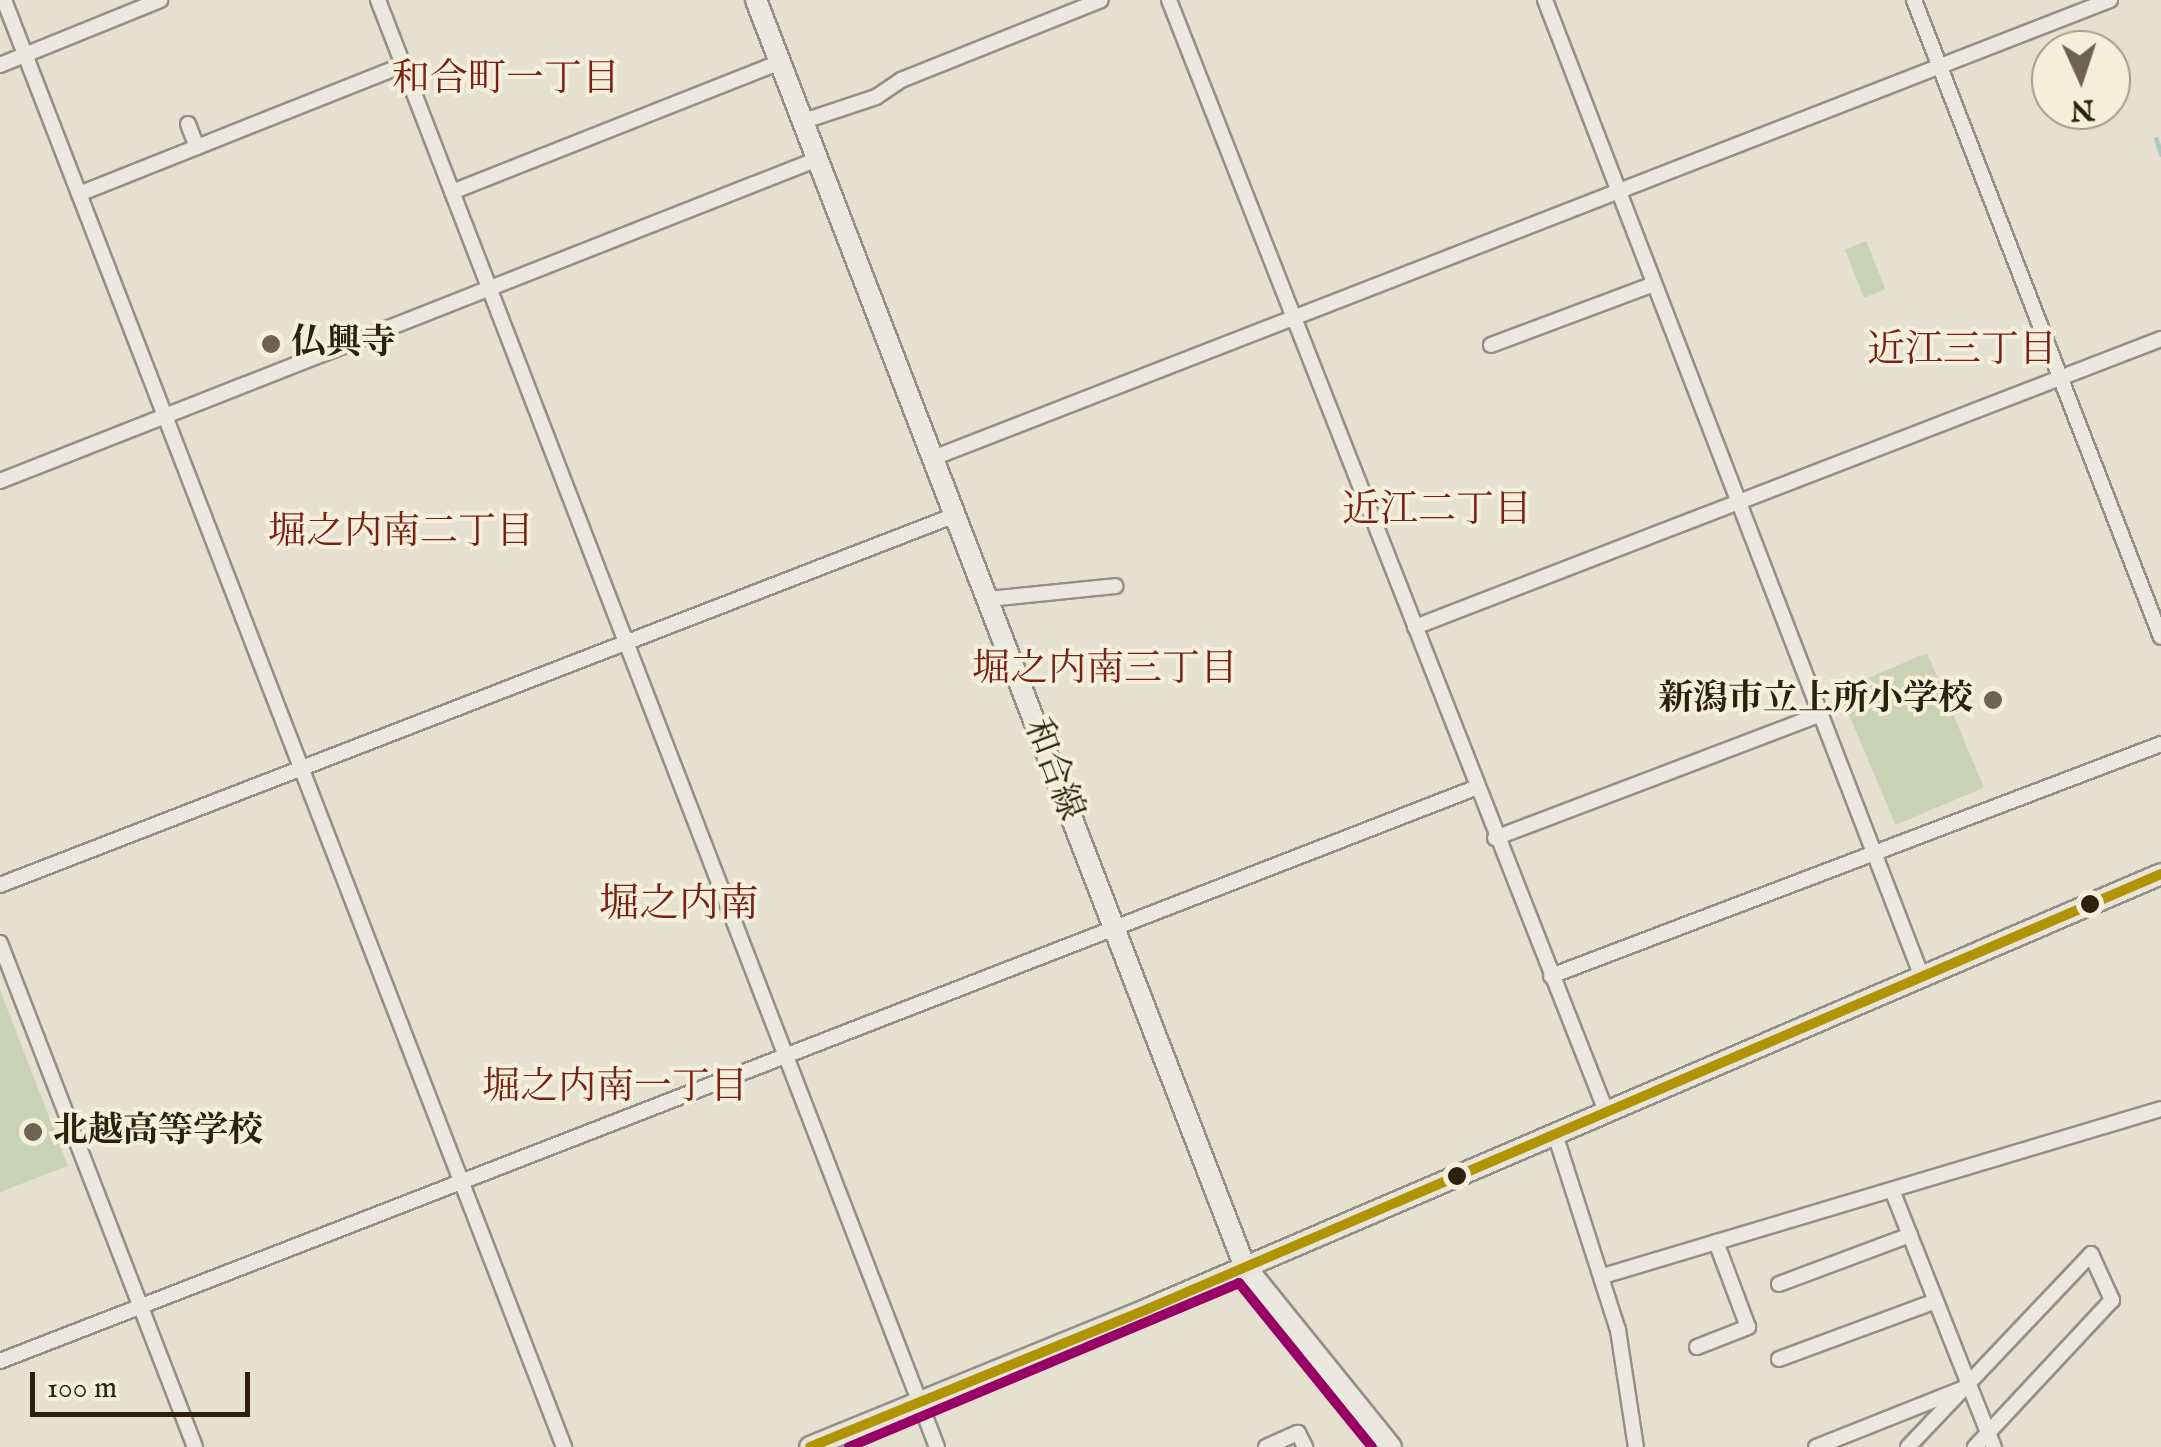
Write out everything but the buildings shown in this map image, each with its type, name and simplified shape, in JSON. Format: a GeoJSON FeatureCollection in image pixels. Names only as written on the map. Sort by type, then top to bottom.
{"type":"FeatureCollection","features":[{"type":"Feature","properties":{"kind":"main road","name":"和合線"},"geometry":{"type":"LineString","coordinates":[[756,0],[1244,1265],[1390,1447]]}},
{"type":"Feature","properties":{"kind":"main road"},"geometry":{"type":"LineString","coordinates":[[810,1447],[2160,877]]}},
{"type":"Feature","properties":{"kind":"street"},"geometry":{"type":"LineString","coordinates":[[4,0],[564,1447]]}},
{"type":"Feature","properties":{"kind":"street"},"geometry":{"type":"LineString","coordinates":[[0,64],[160,0]]}},
{"type":"Feature","properties":{"kind":"street"},"geometry":{"type":"LineString","coordinates":[[378,0],[937,1447]]}},
{"type":"Feature","properties":{"kind":"street"},"geometry":{"type":"LineString","coordinates":[[804,121],[876,97],[901,80],[1101,0]]}},
{"type":"Feature","properties":{"kind":"street"},"geometry":{"type":"LineString","coordinates":[[1169,0],[1475,788],[1606,1112]]}},
{"type":"Feature","properties":{"kind":"street"},"geometry":{"type":"LineString","coordinates":[[1544,0],[1922,977]]}},
{"type":"Feature","properties":{"kind":"street"},"geometry":{"type":"LineString","coordinates":[[1914,0],[2155,604],[2161,637]]}},
{"type":"Feature","properties":{"kind":"street"},"geometry":{"type":"LineString","coordinates":[[932,458],[2110,0]]}},
{"type":"Feature","properties":{"kind":"street"},"geometry":{"type":"LineString","coordinates":[[452,192],[781,62]]}},
{"type":"Feature","properties":{"kind":"street"},"geometry":{"type":"LineString","coordinates":[[78,194],[403,66]]}},
{"type":"Feature","properties":{"kind":"street"},"geometry":{"type":"LineString","coordinates":[[188,124],[197,147]]}},
{"type":"Feature","properties":{"kind":"street"},"geometry":{"type":"LineString","coordinates":[[0,481],[818,159]]}},
{"type":"Feature","properties":{"kind":"street"},"geometry":{"type":"LineString","coordinates":[[1490,345],[1654,284]]}},
{"type":"Feature","properties":{"kind":"street"},"geometry":{"type":"LineString","coordinates":[[1415,627],[2161,339]]}},
{"type":"Feature","properties":{"kind":"street"},"geometry":{"type":"LineString","coordinates":[[0,885],[953,516]]}},
{"type":"Feature","properties":{"kind":"street"},"geometry":{"type":"LineString","coordinates":[[988,599],[1114,586]]}},
{"type":"Feature","properties":{"kind":"street"},"geometry":{"type":"LineString","coordinates":[[1495,838],[1821,714]]}},
{"type":"Feature","properties":{"kind":"street"},"geometry":{"type":"LineString","coordinates":[[1551,976],[2161,744]]}},
{"type":"Feature","properties":{"kind":"street"},"geometry":{"type":"LineString","coordinates":[[0,1361],[1475,788]]}},
{"type":"Feature","properties":{"kind":"street"},"geometry":{"type":"LineString","coordinates":[[0,943],[137,1306],[195,1447]]}},
{"type":"Feature","properties":{"kind":"street"},"geometry":{"type":"LineString","coordinates":[[1603,1276],[2161,1109]]}},
{"type":"Feature","properties":{"kind":"street"},"geometry":{"type":"LineString","coordinates":[[1555,1134],[1618,1330],[1636,1447]]}},
{"type":"Feature","properties":{"kind":"street"},"geometry":{"type":"LineString","coordinates":[[1892,1190],[1991,1440]]}},
{"type":"Feature","properties":{"kind":"street"},"geometry":{"type":"LineString","coordinates":[[1779,1284],[1910,1235]]}},
{"type":"Feature","properties":{"kind":"street"},"geometry":{"type":"LineString","coordinates":[[1697,1347],[1748,1327],[1716,1242]]}},
{"type":"Feature","properties":{"kind":"street"},"geometry":{"type":"LineString","coordinates":[[1908,1447],[1970,1386],[2091,1254],[2112,1300],[1991,1440],[1975,1447]]}},
{"type":"Feature","properties":{"kind":"street"},"geometry":{"type":"LineString","coordinates":[[1779,1359],[1936,1301]]}},
{"type":"Feature","properties":{"kind":"street"},"geometry":{"type":"LineString","coordinates":[[1816,1447],[1970,1386]]}},
{"type":"Feature","properties":{"kind":"street"},"geometry":{"type":"LineString","coordinates":[[1266,1447],[1298,1433],[1304,1447]]}},
{"type":"Feature","properties":{"kind":"green space"},"geometry":{"type":"Polygon","coordinates":[[[1866,241],[1885,289],[1864,298],[1845,250],[1866,241]]]}},
{"type":"Feature","properties":{"kind":"green space"},"geometry":{"type":"Polygon","coordinates":[[[1927,653],[1984,787],[1896,825],[1839,691],[1927,653]]]}},
{"type":"Feature","properties":{"kind":"green space"},"geometry":{"type":"Polygon","coordinates":[[[0,990],[68,1166],[0,1192],[0,990]]]}},
{"type":"Feature","properties":{"kind":"waterway"},"geometry":{"type":"LineString","coordinates":[[2156,139],[2161,154]]}},
{"type":"Feature","properties":{"kind":"transit line"},"geometry":{"type":"LineString","coordinates":[[810,1447],[1150,1308],[2161,874]]}},
{"type":"Feature","properties":{"kind":"transit line"},"geometry":{"type":"LineString","coordinates":[[849,1447],[1239,1283],[1372,1447]]}},
{"type":"Feature","properties":{"kind":"place","name":"仏興寺"},"geometry":{"type":"Point","coordinates":[271,344]}},
{"type":"Feature","properties":{"kind":"place","name":"新潟市立上所小学校"},"geometry":{"type":"Point","coordinates":[1993,700]}},
{"type":"Feature","properties":{"kind":"place","name":"北越高等学校"},"geometry":{"type":"Point","coordinates":[33,1132]}},
{"type":"Feature","properties":{"kind":"district","name":"和合町一丁目"},"geometry":{"type":"Point","coordinates":[506,81]}},
{"type":"Feature","properties":{"kind":"district","name":"近江三丁目"},"geometry":{"type":"Point","coordinates":[1962,352]}},
{"type":"Feature","properties":{"kind":"district","name":"近江二丁目"},"geometry":{"type":"Point","coordinates":[1437,512]}},
{"type":"Feature","properties":{"kind":"district","name":"堀之内南二丁目"},"geometry":{"type":"Point","coordinates":[401,534]}},
{"type":"Feature","properties":{"kind":"district","name":"堀之内南三丁目"},"geometry":{"type":"Point","coordinates":[1105,671]}},
{"type":"Feature","properties":{"kind":"district","name":"堀之内南"},"geometry":{"type":"Point","coordinates":[679,906]}},
{"type":"Feature","properties":{"kind":"district","name":"堀之内南一丁目"},"geometry":{"type":"Point","coordinates":[615,1089]}}]}
